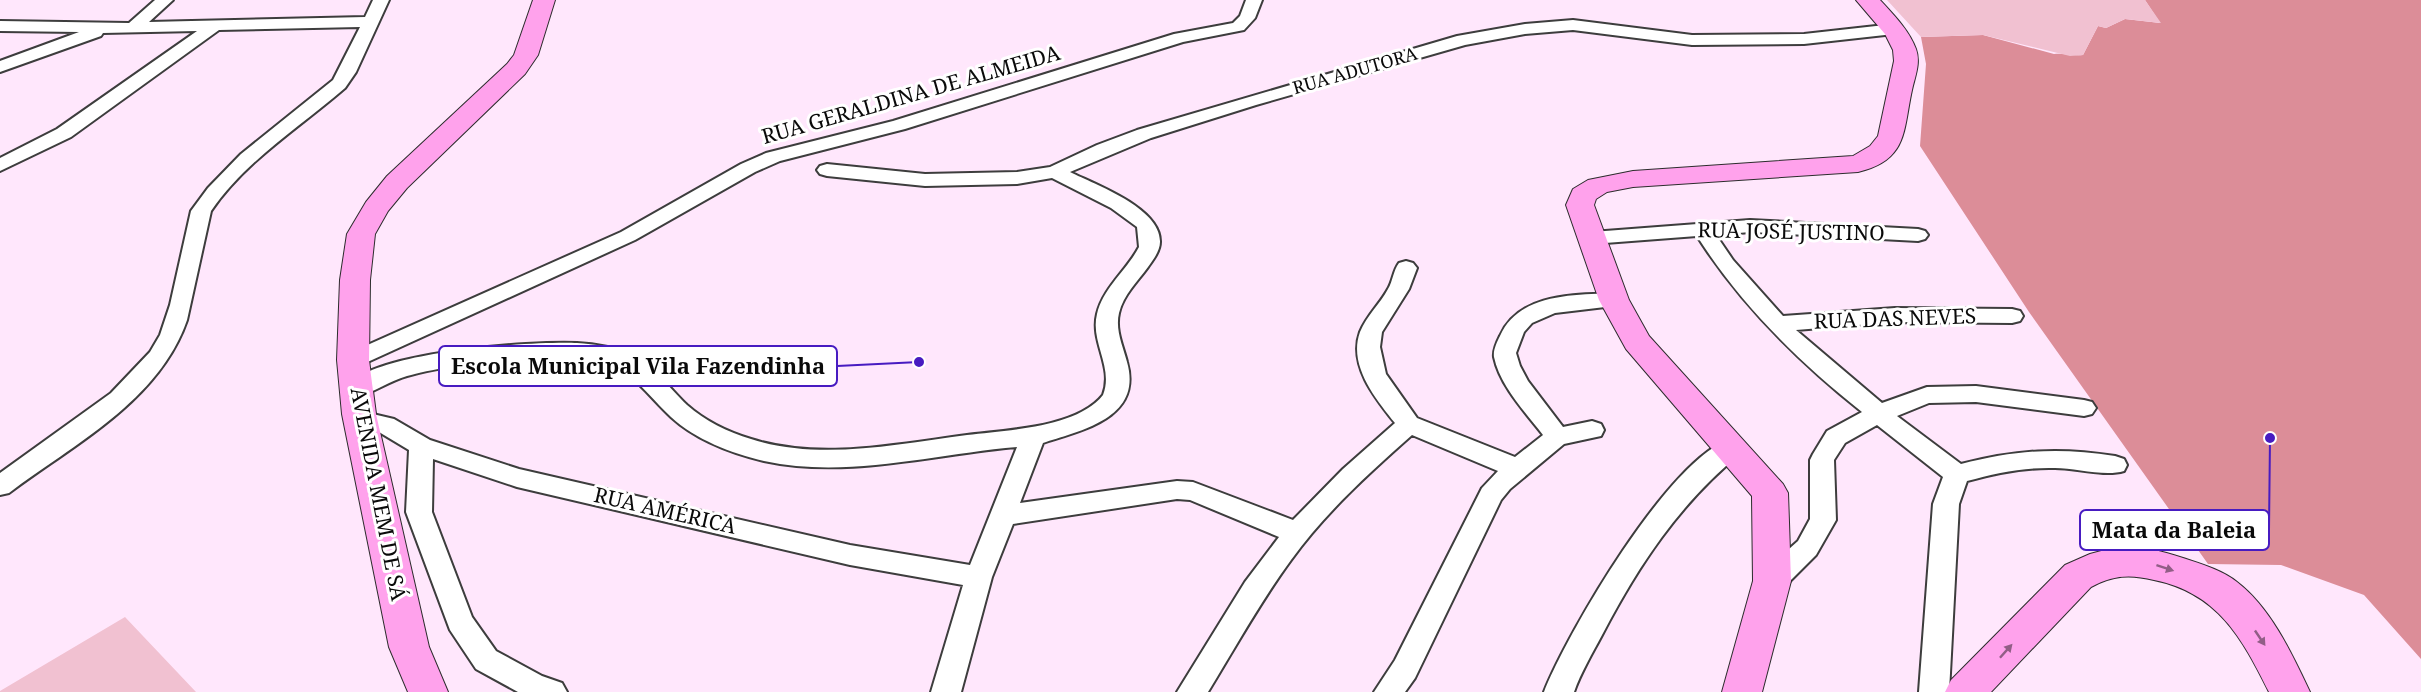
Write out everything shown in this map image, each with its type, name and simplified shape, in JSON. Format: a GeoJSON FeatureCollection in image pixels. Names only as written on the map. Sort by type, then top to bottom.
{"type":"FeatureCollection","features":[{"type":"Feature","properties":{"kind":"street"},"geometry":{"type":"LineString","coordinates":[[135,26],[165,0]]}},
{"type":"Feature","properties":{"kind":"street"},"geometry":{"type":"LineString","coordinates":[[0,486],[92,420],[136,382],[155,361],[170,338],[201,211],[212,193],[236,169],[339,84],[381,0]]}},
{"type":"Feature","properties":{"kind":"street","name":"AVENIDA MEM DE SÁ"},"geometry":{"type":"LineString","coordinates":[[428,692],[409,647],[360,419],[353,360],[355,280],[361,234],[376,208],[397,182],[516,69],[526,56],[544,0]]}},
{"type":"Feature","properties":{"kind":"street","name":"RUA GERALDINA DE ALMEIDA"},"geometry":{"type":"LineString","coordinates":[[353,360],[628,236],[748,168],[773,157],[899,125],[1169,41],[1238,27],[1247,18],[1254,0]]}},
{"type":"Feature","properties":{"kind":"street"},"geometry":{"type":"LineString","coordinates":[[1742,692],[1772,580],[1770,493],[1637,342],[1614,300],[1580,205],[1583,195],[1598,186],[1633,179],[1858,164],[1868,160],[1887,144],[1897,121],[1899,93],[1906,56],[1894,29],[1867,0]]}},
{"type":"Feature","properties":{"kind":"street"},"geometry":{"type":"LineString","coordinates":[[0,26],[108,28],[371,22]]}},
{"type":"Feature","properties":{"kind":"street"},"geometry":{"type":"LineString","coordinates":[[0,165],[64,133],[216,25]]}},
{"type":"Feature","properties":{"kind":"street","name":"RUA ADUTORA"},"geometry":{"type":"LineString","coordinates":[[827,170],[925,180],[1017,178],[1055,172],[1104,149],[1144,134],[1250,101],[1463,40],[1525,29],[1573,26],[1692,40],[1804,39],[1894,29]]}},
{"type":"Feature","properties":{"kind":"street"},"geometry":{"type":"LineString","coordinates":[[0,67],[108,28]]}},
{"type":"Feature","properties":{"kind":"street"},"geometry":{"type":"LineString","coordinates":[[357,389],[402,369],[448,360],[566,350],[596,351],[621,359],[645,375],[688,418],[723,439],[773,454],[824,458],[1033,437],[1096,414],[1114,399],[1119,372],[1108,330],[1107,314],[1149,246],[1149,234],[1145,224],[1127,211],[1055,172]]}},
{"type":"Feature","properties":{"kind":"street","name":"RUA JOSÉ JUSTINO"},"geometry":{"type":"LineString","coordinates":[[1592,238],[1702,229],[1800,228],[1918,235]]}},
{"type":"Feature","properties":{"kind":"street"},"geometry":{"type":"LineString","coordinates":[[1702,229],[1720,260],[1778,324],[1878,414],[1957,474]]}},
{"type":"Feature","properties":{"kind":"street"},"geometry":{"type":"LineString","coordinates":[[1406,268],[1402,288],[1376,322],[1370,335],[1368,353],[1375,380],[1409,424],[1519,469]]}},
{"type":"Feature","properties":{"kind":"street"},"geometry":{"type":"LineString","coordinates":[[1557,437],[1518,385],[1505,355],[1511,330],[1535,310],[1559,305],[1614,300]]}},
{"type":"Feature","properties":{"kind":"street","name":"RUA DAS NEVES"},"geometry":{"type":"LineString","coordinates":[[1778,324],[1895,315],[2012,316]]}},
{"type":"Feature","properties":{"kind":"street"},"geometry":{"type":"LineString","coordinates":[[1772,580],[1807,548],[1823,520],[1822,460],[1836,437],[1878,414],[1927,395],[1976,394],[2084,408]]}},
{"type":"Feature","properties":{"kind":"street","name":"RUA AMÉRICA"},"geometry":{"type":"LineString","coordinates":[[360,419],[386,425],[421,446],[517,478],[850,555],[980,577]]}},
{"type":"Feature","properties":{"kind":"street"},"geometry":{"type":"LineString","coordinates":[[1192,692],[1266,573],[1297,533],[1347,478],[1409,424]]}},
{"type":"Feature","properties":{"kind":"street"},"geometry":{"type":"LineString","coordinates":[[1389,692],[1405,669],[1491,495],[1501,482],[1557,437],[1592,430]]}},
{"type":"Feature","properties":{"kind":"street"},"geometry":{"type":"LineString","coordinates":[[946,692],[980,577],[1033,437]]}},
{"type":"Feature","properties":{"kind":"street"},"geometry":{"type":"LineString","coordinates":[[421,446],[419,512],[460,622],[486,660],[532,685],[552,692]]}},
{"type":"Feature","properties":{"kind":"street"},"geometry":{"type":"LineString","coordinates":[[1560,692],[1612,588],[1684,488],[1731,448]]}},
{"type":"Feature","properties":{"kind":"street"},"geometry":{"type":"LineString","coordinates":[[1957,474],[1997,463],[2034,457],[2076,458],[2115,465]]}},
{"type":"Feature","properties":{"kind":"street"},"geometry":{"type":"LineString","coordinates":[[1934,692],[1946,504],[1957,474]]}},
{"type":"Feature","properties":{"kind":"street"},"geometry":{"type":"LineString","coordinates":[[1004,515],[1177,490],[1193,491],[1297,533]]}},
{"type":"Feature","properties":{"kind":"street"},"geometry":{"type":"LineString","coordinates":[[1965,692],[2078,576],[2099,565],[2121,561],[2151,564],[2194,578],[2223,593],[2246,618],[2266,647],[2280,687]]}},
{"type":"Feature","properties":{"kind":"shaded area"},"geometry":{"type":"Polygon","coordinates":[[[1887,0],[2145,0],[2161,23],[2125,19],[2106,28],[2098,26],[2083,55],[2070,56],[1983,35],[1921,37],[1887,0]]]}},
{"type":"Feature","properties":{"kind":"shaded area"},"geometry":{"type":"Polygon","coordinates":[[[2145,0],[2421,0],[2421,659],[2364,595],[2281,565],[2208,564],[2029,312],[1920,146],[1926,64],[1921,37],[1983,35],[2054,54],[2083,55],[2098,26],[2106,28],[2125,19],[2160,23],[2145,0]]]}},
{"type":"Feature","properties":{"kind":"shaded area"},"geometry":{"type":"Polygon","coordinates":[[[125,617],[196,692],[0,692],[0,691],[125,617]]]}},
{"type":"Feature","properties":{"kind":"place","name":"Escola Municipal Vila Fazendinha"},"geometry":{"type":"Point","coordinates":[919,362]}},
{"type":"Feature","properties":{"kind":"place","name":"Mata da Baleia"},"geometry":{"type":"Point","coordinates":[2270,438]}}]}
